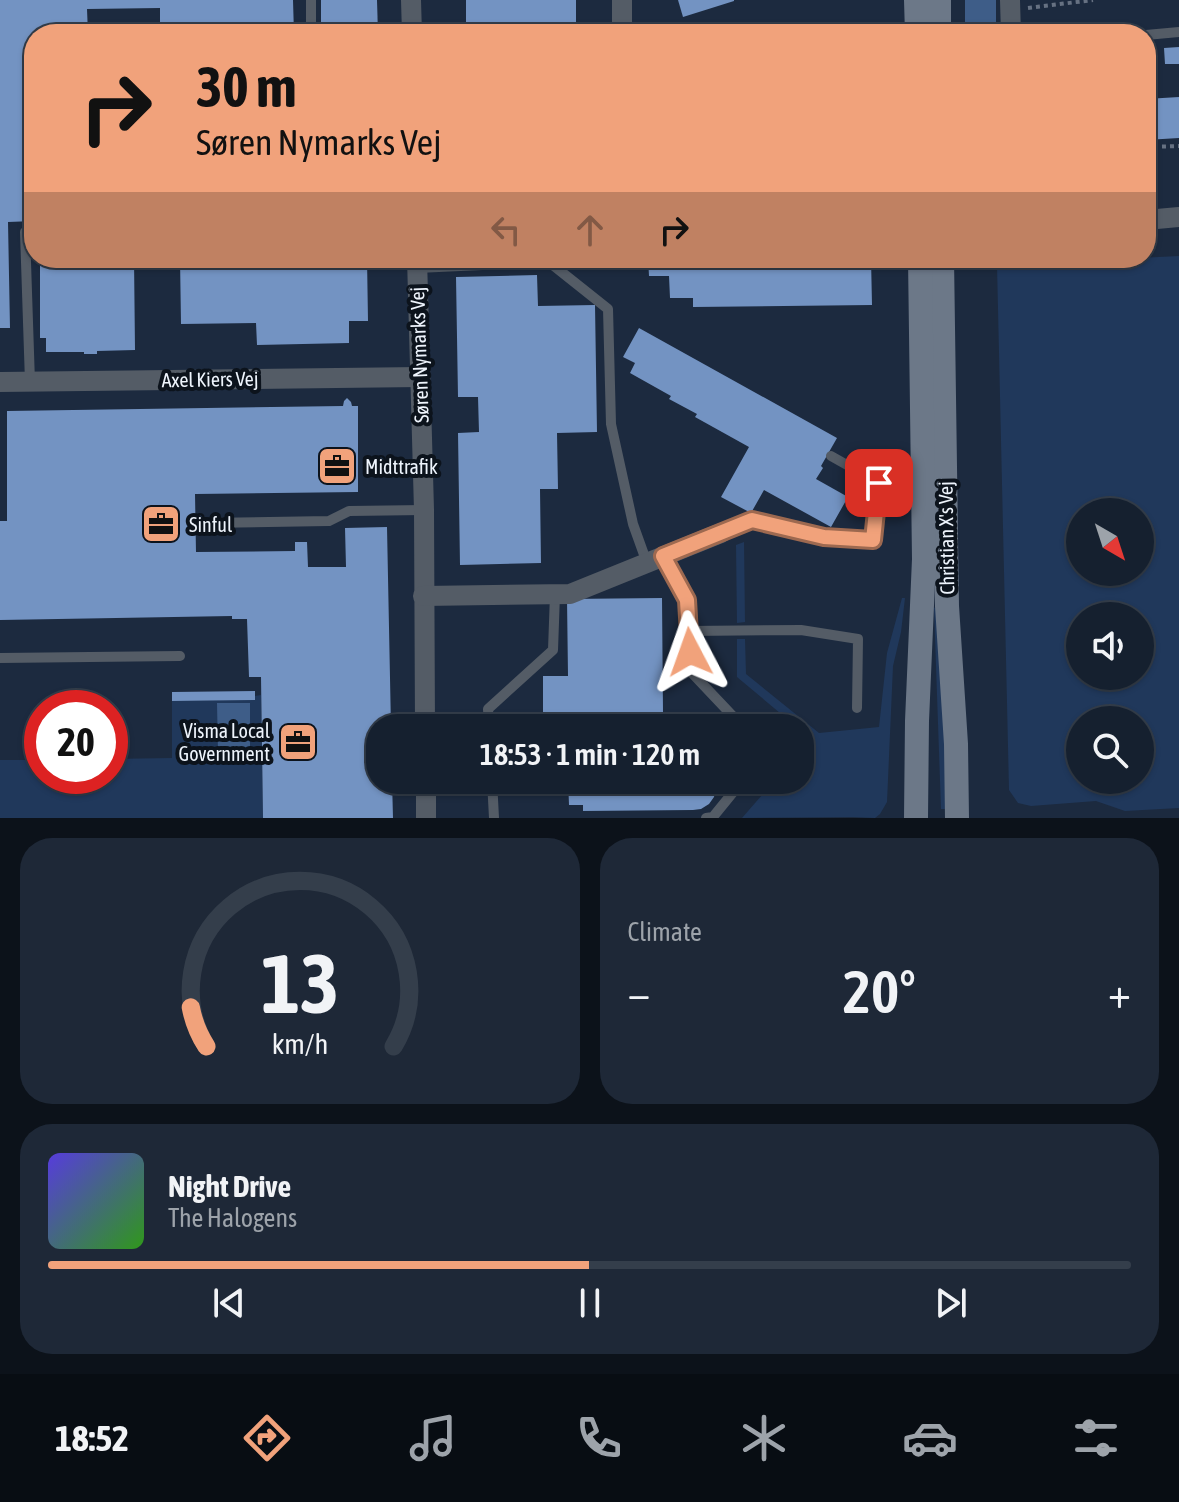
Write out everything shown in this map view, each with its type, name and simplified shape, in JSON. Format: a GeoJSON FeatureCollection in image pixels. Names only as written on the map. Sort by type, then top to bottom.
{"type":"FeatureCollection","features":[{"type":"Feature","properties":{"kind":"main road"},"geometry":{"type":"LineString","coordinates":[[916,0],[917,24]]}},
{"type":"Feature","properties":{"kind":"main road"},"geometry":{"type":"LineString","coordinates":[[939,0],[939,24]]}},
{"type":"Feature","properties":{"kind":"main road","name":"Christian X's Vej"},"geometry":{"type":"LineString","coordinates":[[916,818],[924,559],[920,268]]}},
{"type":"Feature","properties":{"kind":"main road","name":"Christian X's Vej"},"geometry":{"type":"LineString","coordinates":[[942,268],[947,606],[956,744],[957,818]]}},
{"type":"Feature","properties":{"kind":"street"},"geometry":{"type":"LineString","coordinates":[[411,0],[412,24]]}},
{"type":"Feature","properties":{"kind":"street"},"geometry":{"type":"LineString","coordinates":[[622,0],[622,23]]}},
{"type":"Feature","properties":{"kind":"street"},"geometry":{"type":"LineString","coordinates":[[1156,219],[1179,217]]}},
{"type":"Feature","properties":{"kind":"street","name":"Søren Nymarks Vej"},"geometry":{"type":"LineString","coordinates":[[417,268],[424,510],[425,714]]}},
{"type":"Feature","properties":{"kind":"street","name":"Axel Kiers Vej"},"geometry":{"type":"LineString","coordinates":[[0,382],[420,377]]}},
{"type":"Feature","properties":{"kind":"street"},"geometry":{"type":"LineString","coordinates":[[423,596],[570,594],[721,533]]}},
{"type":"Feature","properties":{"kind":"street"},"geometry":{"type":"LineString","coordinates":[[426,794],[426,818]]}},
{"type":"Feature","properties":{"kind":"lane"},"geometry":{"type":"LineString","coordinates":[[311,0],[311,24]]}},
{"type":"Feature","properties":{"kind":"lane"},"geometry":{"type":"LineString","coordinates":[[1156,34],[1179,32]]}},
{"type":"Feature","properties":{"kind":"lane"},"geometry":{"type":"LineString","coordinates":[[26,268],[30,382]]}},
{"type":"Feature","properties":{"kind":"lane"},"geometry":{"type":"LineString","coordinates":[[557,268],[608,309],[611,424],[633,524],[687,600],[692,673],[731,714]]}},
{"type":"Feature","properties":{"kind":"lane"},"geometry":{"type":"LineString","coordinates":[[721,533],[752,520],[824,537],[873,540],[879,483],[831,456]]}},
{"type":"Feature","properties":{"kind":"lane"},"geometry":{"type":"LineString","coordinates":[[204,523],[329,521],[349,511],[424,510]]}},
{"type":"Feature","properties":{"kind":"lane"},"geometry":{"type":"LineString","coordinates":[[488,714],[488,709],[553,650],[555,594]]}},
{"type":"Feature","properties":{"kind":"lane"},"geometry":{"type":"LineString","coordinates":[[689,631],[801,630],[858,639],[857,708]]}},
{"type":"Feature","properties":{"kind":"lane"},"geometry":{"type":"LineString","coordinates":[[0,658],[180,656]]}},
{"type":"Feature","properties":{"kind":"lane"},"geometry":{"type":"LineString","coordinates":[[493,794],[494,818]]}},
{"type":"Feature","properties":{"kind":"lane"},"geometry":{"type":"LineString","coordinates":[[706,818],[713,817],[732,794]]}},
{"type":"Feature","properties":{"kind":"path"},"geometry":{"type":"LineString","coordinates":[[1010,5],[1093,0]]}},
{"type":"Feature","properties":{"kind":"path"},"geometry":{"type":"LineString","coordinates":[[1156,147],[1179,146]]}},
{"type":"Feature","properties":{"kind":"shaded area"},"geometry":{"type":"Polygon","coordinates":[[[965,0],[996,0],[996,24],[965,24],[965,0]]]}},
{"type":"Feature","properties":{"kind":"shaded area"},"geometry":{"type":"Polygon","coordinates":[[[1179,256],[1179,808],[1125,811],[1096,801],[1031,806],[1018,803],[1009,790],[997,268],[1156,268],[1156,257],[1179,256]]]}},
{"type":"Feature","properties":{"kind":"shaded area"},"geometry":{"type":"Polygon","coordinates":[[[744,542],[745,622],[737,623],[736,545],[744,542]]]}},
{"type":"Feature","properties":{"kind":"shaded area"},"geometry":{"type":"Polygon","coordinates":[[[902,598],[905,598],[893,666],[887,802],[880,814],[875,818],[742,818],[763,794],[814,794],[814,729],[819,733],[879,727],[887,653],[902,598]]]}},
{"type":"Feature","properties":{"kind":"shaded area"},"geometry":{"type":"Polygon","coordinates":[[[936,607],[945,744],[947,809],[941,809],[936,607]]]}},
{"type":"Feature","properties":{"kind":"shaded area"},"geometry":{"type":"Polygon","coordinates":[[[737,639],[745,639],[746,674],[795,714],[781,714],[737,677],[737,639]]]}},
{"type":"Feature","properties":{"kind":"shaded area"},"geometry":{"type":"Polygon","coordinates":[[[261,695],[263,818],[0,818],[0,760],[24,760],[24,794],[128,794],[128,759],[172,758],[172,701],[255,700],[255,696],[261,695]]]}},
{"type":"Feature","properties":{"kind":"shaded area"},"geometry":{"type":"Polygon","coordinates":[[[217,703],[250,703],[250,752],[218,752],[217,703]]]}},
{"type":"Feature","properties":{"kind":"building"},"geometry":{"type":"Polygon","coordinates":[[[0,0],[293,0],[294,24],[160,24],[160,8],[87,9],[88,24],[24,24],[24,221],[8,222],[10,328],[0,328],[0,0]]]}},
{"type":"Feature","properties":{"kind":"building"},"geometry":{"type":"Polygon","coordinates":[[[321,0],[377,0],[378,24],[321,24],[321,0]]]}},
{"type":"Feature","properties":{"kind":"building"},"geometry":{"type":"Polygon","coordinates":[[[466,0],[576,0],[576,24],[466,24],[466,0]]]}},
{"type":"Feature","properties":{"kind":"building"},"geometry":{"type":"Polygon","coordinates":[[[678,0],[734,0],[734,1],[683,17],[678,0]]]}},
{"type":"Feature","properties":{"kind":"building"},"geometry":{"type":"Polygon","coordinates":[[[1179,47],[1179,64],[1165,64],[1164,48],[1179,47]]]}},
{"type":"Feature","properties":{"kind":"building"},"geometry":{"type":"Polygon","coordinates":[[[1179,97],[1179,138],[1156,139],[1156,98],[1179,97]]]}},
{"type":"Feature","properties":{"kind":"building"},"geometry":{"type":"Polygon","coordinates":[[[40,268],[134,268],[135,350],[97,351],[97,354],[46,352],[46,338],[40,338],[40,268]]]}},
{"type":"Feature","properties":{"kind":"building"},"geometry":{"type":"Polygon","coordinates":[[[180,268],[367,268],[368,321],[349,321],[349,343],[257,345],[256,323],[181,324],[180,268]]]}},
{"type":"Feature","properties":{"kind":"building"},"geometry":{"type":"Polygon","coordinates":[[[649,268],[871,268],[872,305],[693,307],[693,298],[670,298],[669,276],[649,276],[649,268]]]}},
{"type":"Feature","properties":{"kind":"building"},"geometry":{"type":"Polygon","coordinates":[[[537,275],[538,306],[595,305],[597,432],[557,433],[558,489],[540,489],[541,563],[460,565],[458,433],[479,432],[478,397],[458,397],[456,277],[537,275]]]}},
{"type":"Feature","properties":{"kind":"building"},"geometry":{"type":"Polygon","coordinates":[[[639,328],[837,438],[816,479],[848,497],[831,527],[764,490],[751,513],[721,497],[749,447],[695,417],[697,414],[669,399],[671,396],[630,373],[635,363],[623,357],[639,328]]]}},
{"type":"Feature","properties":{"kind":"building"},"geometry":{"type":"Polygon","coordinates":[[[347,398],[352,406],[358,406],[358,492],[195,494],[196,552],[295,551],[295,542],[307,542],[308,567],[346,567],[345,528],[387,527],[391,714],[366,714],[366,794],[392,794],[393,818],[263,818],[261,677],[249,677],[247,619],[232,619],[232,616],[0,620],[0,521],[7,521],[7,411],[343,406],[347,398]]]}},
{"type":"Feature","properties":{"kind":"building"},"geometry":{"type":"Polygon","coordinates":[[[662,598],[663,712],[693,714],[543,714],[543,676],[568,676],[567,599],[662,598]]]}},
{"type":"Feature","properties":{"kind":"building"},"geometry":{"type":"Polygon","coordinates":[[[255,691],[255,700],[172,701],[172,692],[255,691]]]}},
{"type":"Feature","properties":{"kind":"building"},"geometry":{"type":"Polygon","coordinates":[[[569,794],[715,794],[709,804],[693,810],[583,811],[583,805],[569,805],[569,794]]]}},
{"type":"Feature","properties":{"kind":"place","name":"Midttrafik"},"geometry":{"type":"Point","coordinates":[337,466]}},
{"type":"Feature","properties":{"kind":"place","name":"Sinful"},"geometry":{"type":"Point","coordinates":[161,524]}},
{"type":"Feature","properties":{"kind":"place","name":"Visma Local Government"},"geometry":{"type":"Point","coordinates":[298,742]}},
{"type":"Feature","properties":{"kind":"route"},"geometry":{"type":"LineString","coordinates":[[690,652],[687,600],[663,556],[752,520],[824,537],[873,540],[879,483]]}}]}
